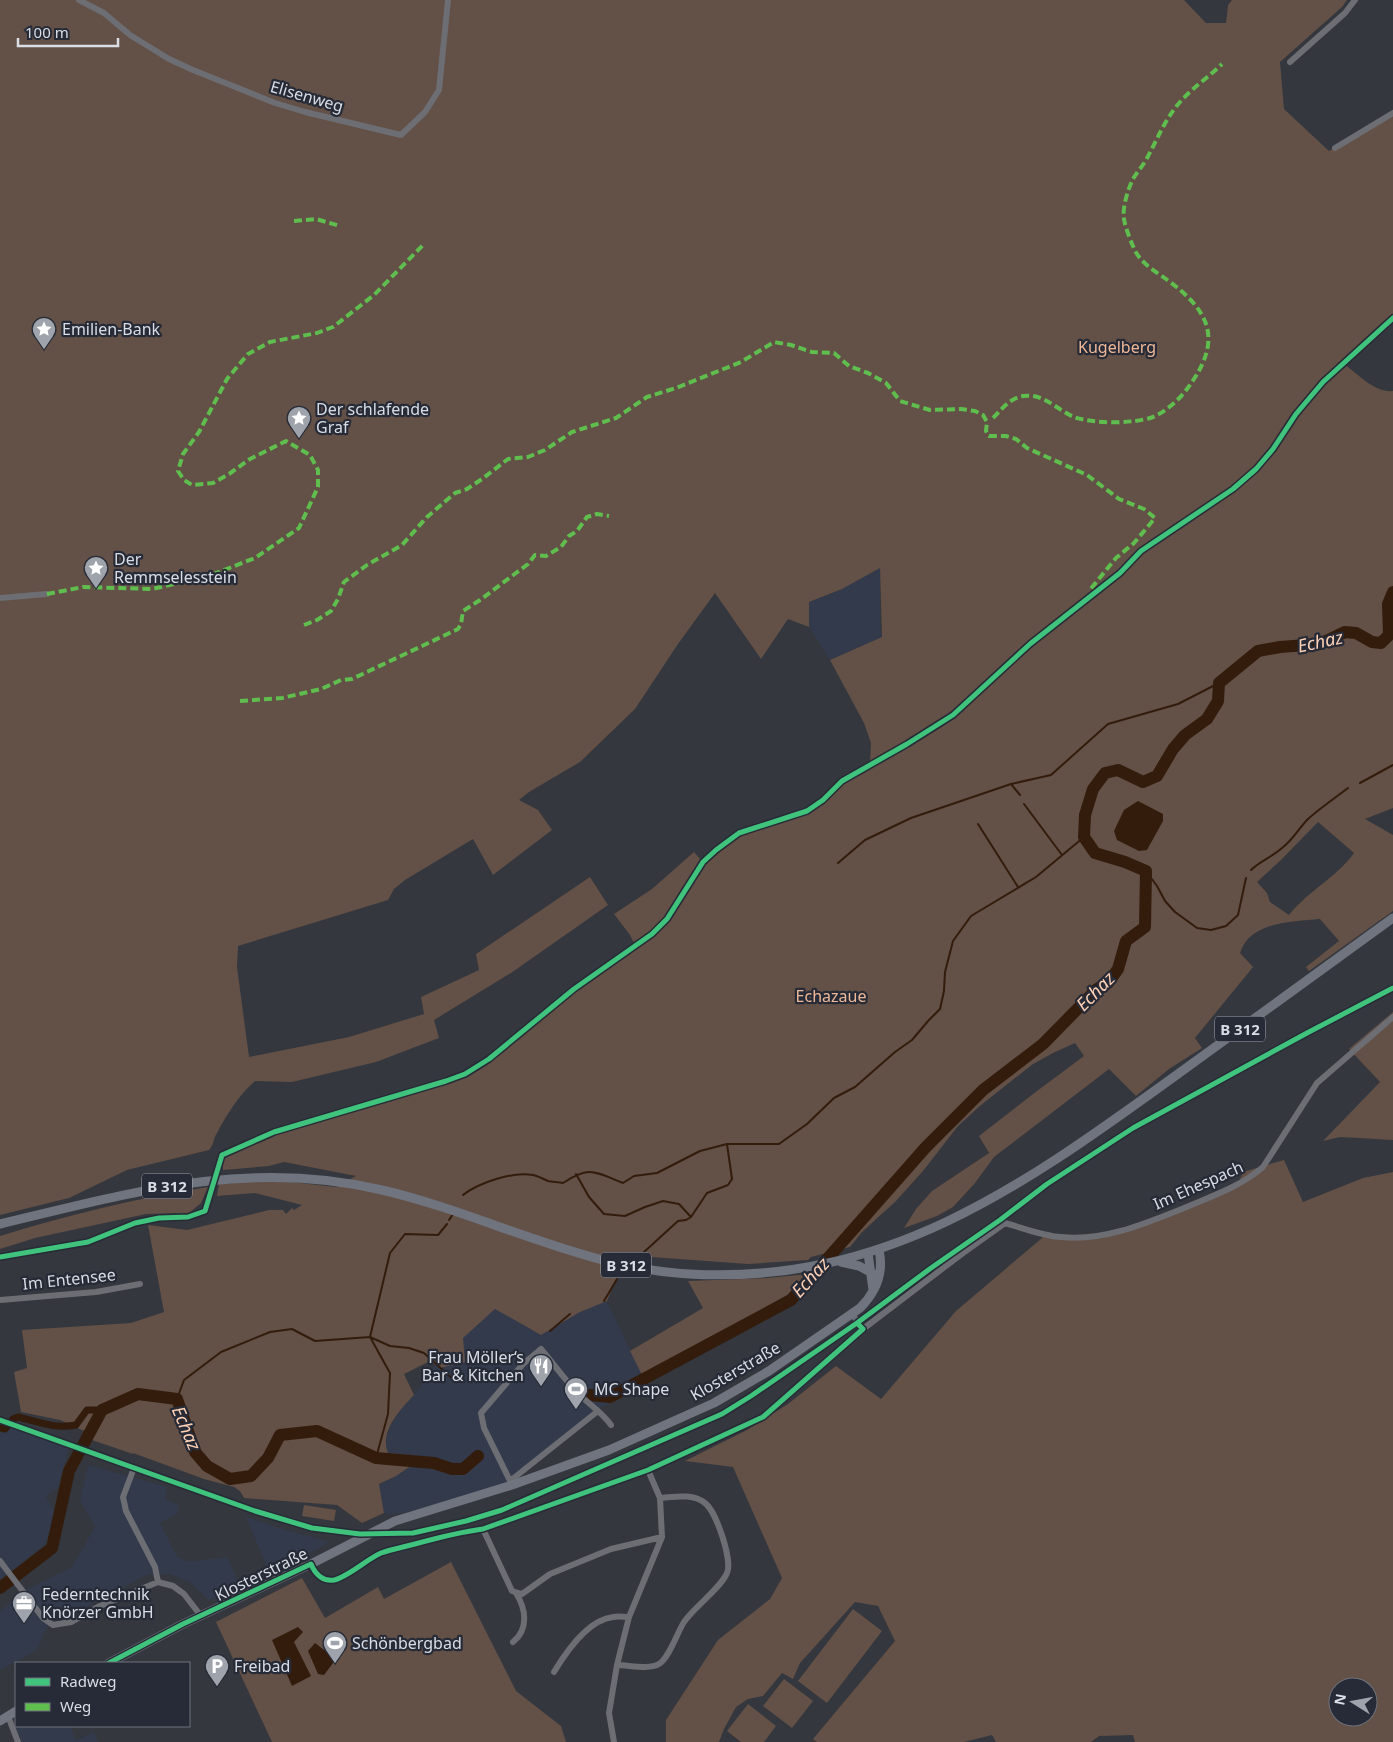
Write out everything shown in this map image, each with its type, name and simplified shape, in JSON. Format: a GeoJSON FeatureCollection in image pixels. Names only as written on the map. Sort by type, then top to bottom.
{"type":"FeatureCollection","features":[{"type":"Feature","properties":{"kind":"main road","name":"B 312"},"geometry":{"type":"LineString","coordinates":[[0,1224],[135,1192],[195,1181],[257,1176],[303,1178],[337,1181],[392,1192],[572,1252],[642,1268],[684,1274],[712,1275],[781,1271],[834,1262],[879,1250],[921,1234],[981,1206],[1086,1140],[1393,918]]}},
{"type":"Feature","properties":{"kind":"main road","name":"Klosterstraße"},"geometry":{"type":"LineString","coordinates":[[111,1662],[395,1521],[609,1450],[714,1403],[769,1371],[852,1314],[866,1302],[878,1282],[881,1269],[879,1250]]}},
{"type":"Feature","properties":{"kind":"main road"},"geometry":{"type":"LineString","coordinates":[[868,1253],[873,1291]]}},
{"type":"Feature","properties":{"kind":"main road"},"geometry":{"type":"LineString","coordinates":[[834,1262],[859,1266],[872,1273]]}},
{"type":"Feature","properties":{"kind":"main road"},"geometry":{"type":"LineString","coordinates":[[4,1719],[15,1712]]}},
{"type":"Feature","properties":{"kind":"street","name":"Elisenweg"},"geometry":{"type":"LineString","coordinates":[[79,0],[104,13],[130,35],[169,59],[193,70],[290,108],[401,135],[425,112],[439,90],[448,0]]}},
{"type":"Feature","properties":{"kind":"street"},"geometry":{"type":"LineString","coordinates":[[1290,62],[1344,13],[1355,0]]}},
{"type":"Feature","properties":{"kind":"street"},"geometry":{"type":"LineString","coordinates":[[1335,148],[1393,113]]}},
{"type":"Feature","properties":{"kind":"street"},"geometry":{"type":"LineString","coordinates":[[0,598],[47,594]]}},
{"type":"Feature","properties":{"kind":"street","name":"Im Ehespach"},"geometry":{"type":"LineString","coordinates":[[863,1329],[1005,1224],[1060,1238],[1102,1235],[1145,1224],[1237,1186],[1252,1177],[1263,1167],[1317,1083],[1393,1017]]}},
{"type":"Feature","properties":{"kind":"street"},"geometry":{"type":"LineString","coordinates":[[0,1257],[88,1242],[135,1223],[146,1221]]}},
{"type":"Feature","properties":{"kind":"street","name":"Im Entensee"},"geometry":{"type":"LineString","coordinates":[[0,1300],[96,1292],[140,1284]]}},
{"type":"Feature","properties":{"kind":"street"},"geometry":{"type":"LineString","coordinates":[[311,1564],[316,1574],[322,1578],[333,1580],[340,1578],[370,1558],[383,1552],[461,1532],[483,1529],[648,1470],[763,1416],[863,1329],[852,1314]]}},
{"type":"Feature","properties":{"kind":"street"},"geometry":{"type":"LineString","coordinates":[[598,1411],[511,1483],[484,1428],[481,1413],[523,1364],[541,1349],[574,1389],[603,1414],[611,1424]]}},
{"type":"Feature","properties":{"kind":"street"},"geometry":{"type":"LineString","coordinates":[[134,1468],[123,1497],[126,1511],[155,1567],[158,1582]]}},
{"type":"Feature","properties":{"kind":"street"},"geometry":{"type":"LineString","coordinates":[[614,1742],[609,1713],[617,1665],[629,1617],[662,1538],[660,1498],[648,1470]]}},
{"type":"Feature","properties":{"kind":"street"},"geometry":{"type":"LineString","coordinates":[[617,1665],[653,1666],[662,1661],[685,1621],[724,1578],[729,1568],[722,1538],[706,1503],[687,1497],[660,1498]]}},
{"type":"Feature","properties":{"kind":"street"},"geometry":{"type":"LineString","coordinates":[[483,1529],[512,1591],[516,1593],[522,1603],[524,1627],[519,1637],[513,1642]]}},
{"type":"Feature","properties":{"kind":"street"},"geometry":{"type":"LineString","coordinates":[[516,1593],[522,1594],[550,1574],[611,1548],[662,1538]]}},
{"type":"Feature","properties":{"kind":"street"},"geometry":{"type":"LineString","coordinates":[[0,1561],[43,1618],[54,1625],[71,1622],[100,1606],[158,1582],[173,1586],[184,1594],[201,1616]]}},
{"type":"Feature","properties":{"kind":"street"},"geometry":{"type":"LineString","coordinates":[[554,1672],[582,1634],[599,1622],[612,1617],[629,1617]]}},
{"type":"Feature","properties":{"kind":"street"},"geometry":{"type":"LineString","coordinates":[[4,1719],[18,1742]]}},
{"type":"Feature","properties":{"kind":"shaded area"},"geometry":{"type":"Polygon","coordinates":[[[880,568],[880,625],[882,637],[830,660],[809,627],[808,603],[842,589],[880,568]]]}},
{"type":"Feature","properties":{"kind":"shaded area"},"geometry":{"type":"Polygon","coordinates":[[[1138,801],[1163,814],[1163,821],[1147,850],[1139,851],[1117,840],[1114,831],[1124,810],[1138,801]]]}},
{"type":"Feature","properties":{"kind":"shaded area"},"geometry":{"type":"Polygon","coordinates":[[[599,1285],[646,1383],[600,1408],[508,1483],[411,1511],[390,1515],[384,1513],[379,1485],[396,1476],[386,1448],[387,1435],[397,1414],[414,1395],[439,1359],[509,1296],[599,1285]]]}},
{"type":"Feature","properties":{"kind":"shaded area"},"geometry":{"type":"Polygon","coordinates":[[[0,1422],[69,1447],[58,1487],[46,1496],[56,1514],[45,1544],[0,1579],[0,1422]]]}},
{"type":"Feature","properties":{"kind":"shaded area"},"geometry":{"type":"Polygon","coordinates":[[[88,1465],[167,1487],[165,1499],[178,1505],[178,1513],[160,1523],[176,1555],[188,1562],[227,1557],[237,1578],[237,1590],[209,1600],[190,1582],[169,1574],[149,1574],[64,1619],[50,1620],[37,1650],[0,1670],[0,1611],[26,1590],[72,1567],[95,1527],[80,1500],[88,1465]]]}},
{"type":"Feature","properties":{"kind":"shaded area"},"geometry":{"type":"Polygon","coordinates":[[[246,1517],[282,1529],[329,1542],[271,1576],[246,1517]]]}},
{"type":"Feature","properties":{"kind":"shaded area"},"geometry":{"type":"Polygon","coordinates":[[[298,1627],[303,1632],[294,1642],[311,1676],[292,1686],[272,1640],[298,1627]]]}},
{"type":"Feature","properties":{"kind":"shaded area"},"geometry":{"type":"Polygon","coordinates":[[[315,1643],[336,1659],[324,1675],[318,1674],[308,1651],[315,1643]]]}},
{"type":"Feature","properties":{"kind":"shaded area"},"geometry":{"type":"Polygon","coordinates":[[[16,1727],[70,1727],[76,1740],[94,1732],[98,1742],[22,1742],[16,1727]]]}},
{"type":"Feature","properties":{"kind":"green space"},"geometry":{"type":"Polygon","coordinates":[[[0,0],[1184,0],[1206,23],[1226,23],[1228,5],[1232,0],[1347,0],[1342,7],[1280,62],[1284,109],[1329,151],[1393,113],[1393,318],[1344,364],[1373,386],[1386,391],[1393,391],[1393,808],[1365,819],[1393,835],[1393,911],[1309,971],[1306,967],[1339,941],[1320,919],[1273,925],[1253,935],[1245,942],[1240,953],[1253,967],[1195,1038],[1202,1048],[1169,1069],[1136,1096],[1109,1069],[994,1157],[975,1183],[953,1207],[937,1216],[904,1228],[916,1209],[932,1191],[989,1153],[979,1136],[1084,1056],[1075,1043],[1033,1064],[981,1105],[958,1126],[923,1171],[896,1201],[862,1232],[850,1247],[811,1257],[808,1260],[748,1264],[651,1257],[639,1252],[633,1268],[621,1274],[613,1286],[607,1301],[580,1312],[541,1335],[495,1309],[463,1338],[465,1362],[440,1368],[430,1361],[404,1374],[414,1395],[393,1421],[386,1437],[386,1445],[388,1453],[418,1456],[418,1461],[396,1476],[379,1484],[384,1513],[362,1523],[337,1505],[244,1498],[240,1491],[234,1487],[204,1479],[89,1439],[93,1435],[60,1420],[21,1412],[14,1372],[27,1368],[22,1330],[131,1323],[164,1312],[148,1225],[187,1230],[269,1210],[283,1210],[286,1214],[292,1208],[294,1210],[302,1205],[255,1193],[217,1196],[219,1184],[273,1180],[336,1187],[356,1176],[284,1162],[269,1166],[223,1170],[222,1155],[274,1132],[446,1081],[481,1063],[513,1040],[573,990],[636,947],[630,935],[614,914],[652,889],[694,852],[703,862],[739,833],[807,811],[823,800],[842,781],[870,765],[871,743],[864,723],[830,660],[882,637],[880,568],[842,589],[809,602],[809,627],[788,619],[761,659],[715,593],[678,644],[635,709],[580,762],[529,792],[519,800],[538,810],[552,830],[493,875],[473,839],[405,880],[394,889],[388,900],[238,946],[237,967],[249,1057],[349,1037],[424,1014],[421,997],[479,970],[476,954],[590,877],[608,905],[511,973],[434,1020],[439,1038],[376,1062],[292,1082],[255,1081],[229,1112],[209,1150],[127,1170],[69,1198],[0,1215],[0,0]],[[1318,822],[1257,882],[1267,893],[1270,902],[1289,915],[1347,862],[1354,853],[1318,822]]]}},
{"type":"Feature","properties":{"kind":"green space"},"geometry":{"type":"Polygon","coordinates":[[[1393,1012],[1393,1140],[1340,1137],[1323,1141],[1380,1082],[1349,1049],[1393,1012]]]}},
{"type":"Feature","properties":{"kind":"green space"},"geometry":{"type":"Polygon","coordinates":[[[1284,1160],[1303,1202],[1363,1178],[1393,1172],[1393,1742],[1135,1742],[1133,1735],[1099,1736],[1091,1742],[996,1742],[992,1735],[964,1742],[817,1742],[813,1739],[895,1641],[878,1606],[855,1602],[800,1663],[793,1679],[782,1673],[763,1696],[748,1699],[736,1707],[719,1742],[666,1742],[666,1720],[718,1640],[770,1599],[782,1578],[733,1467],[685,1461],[747,1430],[788,1404],[836,1366],[881,1399],[956,1311],[1042,1238],[1043,1233],[1081,1237],[1145,1224],[1237,1186],[1243,1172],[1284,1160]]]}},
{"type":"Feature","properties":{"kind":"green space"},"geometry":{"type":"Polygon","coordinates":[[[208,1187],[201,1203],[189,1213],[146,1214],[35,1238],[0,1249],[0,1236],[26,1228],[129,1202],[208,1187]]]}},
{"type":"Feature","properties":{"kind":"green space"},"geometry":{"type":"Polygon","coordinates":[[[808,1274],[796,1290],[643,1377],[630,1351],[703,1308],[688,1281],[768,1278],[808,1274]]]}},
{"type":"Feature","properties":{"kind":"green space"},"geometry":{"type":"Polygon","coordinates":[[[304,1505],[336,1510],[334,1521],[302,1516],[304,1505]]]}},
{"type":"Feature","properties":{"kind":"green space","name":"Schönbergbad"},"geometry":{"type":"Polygon","coordinates":[[[451,1562],[516,1691],[561,1726],[566,1742],[272,1742],[216,1622],[302,1578],[325,1618],[378,1587],[384,1599],[451,1562]]]}},
{"type":"Feature","properties":{"kind":"green space"},"geometry":{"type":"Polygon","coordinates":[[[853,1609],[882,1631],[827,1703],[798,1681],[853,1609]]]}},
{"type":"Feature","properties":{"kind":"green space"},"geometry":{"type":"Polygon","coordinates":[[[784,1679],[813,1701],[792,1728],[763,1706],[784,1679]]]}},
{"type":"Feature","properties":{"kind":"green space"},"geometry":{"type":"Polygon","coordinates":[[[748,1704],[776,1726],[764,1742],[741,1742],[727,1731],[748,1704]]]}},
{"type":"Feature","properties":{"kind":"waterway","name":"Echaz"},"geometry":{"type":"LineString","coordinates":[[590,1395],[610,1397],[791,1300],[926,1147],[983,1090],[1043,1044],[1097,989],[1108,983],[1118,969],[1126,941],[1145,927],[1146,871],[1095,853],[1084,837],[1085,815],[1093,789],[1105,773],[1118,770],[1143,782],[1157,776],[1173,749],[1185,735],[1207,719],[1218,701],[1219,683],[1258,651],[1280,647],[1320,644],[1345,632],[1356,633],[1372,642],[1381,643],[1389,635],[1388,604],[1393,592]]}},
{"type":"Feature","properties":{"kind":"waterway"},"geometry":{"type":"LineString","coordinates":[[838,863],[865,840],[911,818],[1011,784],[1051,775],[1108,724],[1178,704],[1219,683]]}},
{"type":"Feature","properties":{"kind":"waterway"},"geometry":{"type":"LineString","coordinates":[[1360,783],[1393,765]]}},
{"type":"Feature","properties":{"kind":"waterway"},"geometry":{"type":"LineString","coordinates":[[1011,784],[1020,795]]}},
{"type":"Feature","properties":{"kind":"waterway"},"geometry":{"type":"LineString","coordinates":[[1251,870],[1286,845],[1308,819],[1348,788]]}},
{"type":"Feature","properties":{"kind":"waterway"},"geometry":{"type":"LineString","coordinates":[[1024,804],[1062,855]]}},
{"type":"Feature","properties":{"kind":"waterway"},"geometry":{"type":"LineString","coordinates":[[978,824],[1018,887]]}},
{"type":"Feature","properties":{"kind":"waterway"},"geometry":{"type":"LineString","coordinates":[[463,1195],[486,1182],[506,1176],[525,1174],[548,1181],[563,1183],[580,1174],[593,1172],[623,1183],[634,1176],[657,1173],[700,1151],[727,1144],[779,1144],[807,1124],[834,1098],[855,1087],[895,1052],[912,1040],[940,1009],[944,991],[945,972],[953,941],[971,916],[1036,877],[1084,837]]}},
{"type":"Feature","properties":{"kind":"waterway"},"geometry":{"type":"LineString","coordinates":[[1146,871],[1165,901],[1175,912],[1197,928],[1211,930],[1226,926],[1238,915],[1246,878]]}},
{"type":"Feature","properties":{"kind":"waterway"},"geometry":{"type":"LineString","coordinates":[[644,1252],[678,1221],[691,1217],[707,1193],[728,1185],[732,1179],[727,1144]]}},
{"type":"Feature","properties":{"kind":"waterway"},"geometry":{"type":"LineString","coordinates":[[576,1174],[589,1197],[604,1214],[625,1216],[663,1201],[679,1204],[691,1217]]}},
{"type":"Feature","properties":{"kind":"waterway"},"geometry":{"type":"LineString","coordinates":[[449,1220],[453,1214]]}},
{"type":"Feature","properties":{"kind":"waterway"},"geometry":{"type":"LineString","coordinates":[[447,1224],[438,1235],[405,1234],[390,1253],[370,1337],[390,1346],[409,1348],[424,1353],[456,1382]]}},
{"type":"Feature","properties":{"kind":"waterway"},"geometry":{"type":"LineString","coordinates":[[604,1301],[617,1279]]}},
{"type":"Feature","properties":{"kind":"waterway"},"geometry":{"type":"LineString","coordinates":[[550,1331],[570,1314]]}},
{"type":"Feature","properties":{"kind":"waterway"},"geometry":{"type":"LineString","coordinates":[[177,1399],[184,1380],[221,1352],[270,1332],[292,1329],[315,1341],[370,1337],[390,1373],[388,1414],[376,1458]]}},
{"type":"Feature","properties":{"kind":"waterway","name":"Echaz"},"geometry":{"type":"LineString","coordinates":[[0,1588],[52,1548],[69,1471],[102,1410],[138,1394],[177,1399],[195,1452],[207,1466],[230,1479],[251,1476],[268,1458],[280,1435],[317,1431],[376,1458],[434,1463],[452,1469],[463,1469],[478,1456]]}},
{"type":"Feature","properties":{"kind":"waterway"},"geometry":{"type":"LineString","coordinates":[[0,1428],[5,1429],[13,1419],[18,1417],[54,1426],[76,1425],[87,1410],[102,1410]]}},
{"type":"Feature","properties":{"kind":"marked path"},"geometry":{"type":"LineString","coordinates":[[993,418],[1006,404],[1014,399],[1031,396],[1044,399],[1068,414],[1082,419],[1114,422],[1145,419],[1158,415],[1167,409],[1187,389],[1198,372],[1205,356],[1208,342],[1207,328],[1202,316],[1194,303],[1182,291],[1150,268],[1137,254],[1127,232],[1124,210],[1127,193],[1133,179],[1146,160],[1170,115],[1185,97],[1222,64]]}},
{"type":"Feature","properties":{"kind":"marked path"},"geometry":{"type":"LineString","coordinates":[[294,221],[316,219],[340,226]]}},
{"type":"Feature","properties":{"kind":"marked path"},"geometry":{"type":"LineString","coordinates":[[47,594],[83,587],[152,589],[206,577],[255,558],[299,528],[318,487],[318,470],[310,455],[286,441],[250,459],[213,483],[192,485],[184,480],[178,471],[183,454],[199,432],[227,379],[248,354],[270,342],[317,333],[333,327],[374,295],[423,245]]}},
{"type":"Feature","properties":{"kind":"marked path"},"geometry":{"type":"LineString","coordinates":[[304,625],[317,620],[331,611],[344,582],[367,565],[402,545],[427,517],[455,493],[467,489],[508,459],[528,457],[545,450],[572,432],[616,418],[647,397],[676,388],[741,362],[774,342],[812,352],[834,353],[849,366],[868,373],[886,383],[900,401],[930,410],[961,409],[975,411],[983,415],[987,422],[986,431],[989,436],[1006,436],[1016,439],[1027,448],[1087,475],[1119,499],[1144,509],[1155,518],[1134,543],[1116,558],[1089,591]]}},
{"type":"Feature","properties":{"kind":"marked path"},"geometry":{"type":"LineString","coordinates":[[240,701],[282,698],[321,689],[341,680],[352,679],[458,629],[461,624],[463,611],[528,564],[535,555],[546,556],[561,547],[569,536],[577,531],[587,517],[597,514],[609,516]]}},
{"type":"Feature","properties":{"kind":"cycle path"},"geometry":{"type":"LineString","coordinates":[[0,1257],[88,1242],[135,1223],[159,1218],[188,1217],[205,1211],[222,1155],[274,1132],[446,1081],[465,1074],[489,1059],[574,989],[652,934],[667,919],[703,862],[716,850],[739,833],[807,811],[823,800],[842,781],[953,715],[1030,644],[1120,573],[1141,551],[1233,489],[1256,469],[1273,449],[1296,414],[1323,382],[1393,318]]}},
{"type":"Feature","properties":{"kind":"cycle path"},"geometry":{"type":"LineString","coordinates":[[0,1420],[255,1511],[312,1528],[360,1534],[413,1533],[466,1521],[502,1510],[722,1414],[857,1323],[1047,1184],[1133,1128],[1393,988]]}},
{"type":"Feature","properties":{"kind":"cycle path"},"geometry":{"type":"LineString","coordinates":[[111,1662],[183,1624],[311,1564],[320,1576],[326,1580],[334,1580],[381,1553],[449,1535],[483,1529],[648,1470],[763,1417],[863,1329],[857,1323]]}},
{"type":"Feature","properties":{"kind":"place","name":"Emilien-Bank"},"geometry":{"type":"Point","coordinates":[44,350]}},
{"type":"Feature","properties":{"kind":"place","name":"Der schlafende Graf"},"geometry":{"type":"Point","coordinates":[299,439]}},
{"type":"Feature","properties":{"kind":"place","name":"Der Remmselesstein"},"geometry":{"type":"Point","coordinates":[96,589]}},
{"type":"Feature","properties":{"kind":"place","name":"Frau Möller‘s Bar & Kitchen"},"geometry":{"type":"Point","coordinates":[541,1387]}},
{"type":"Feature","properties":{"kind":"place","name":"MC Shape"},"geometry":{"type":"Point","coordinates":[576,1410]}},
{"type":"Feature","properties":{"kind":"place","name":"Federntechnik Knörzer GmbH"},"geometry":{"type":"Point","coordinates":[24,1624]}},
{"type":"Feature","properties":{"kind":"place","name":"Schönbergbad"},"geometry":{"type":"Point","coordinates":[335,1664]}},
{"type":"Feature","properties":{"kind":"place","name":"Freibad"},"geometry":{"type":"Point","coordinates":[217,1687]}},
{"type":"Feature","properties":{"kind":"park label","name":"Kugelberg"},"geometry":{"type":"Point","coordinates":[1117,347]}},
{"type":"Feature","properties":{"kind":"park label","name":"Echazaue"},"geometry":{"type":"Point","coordinates":[831,996]}}]}
